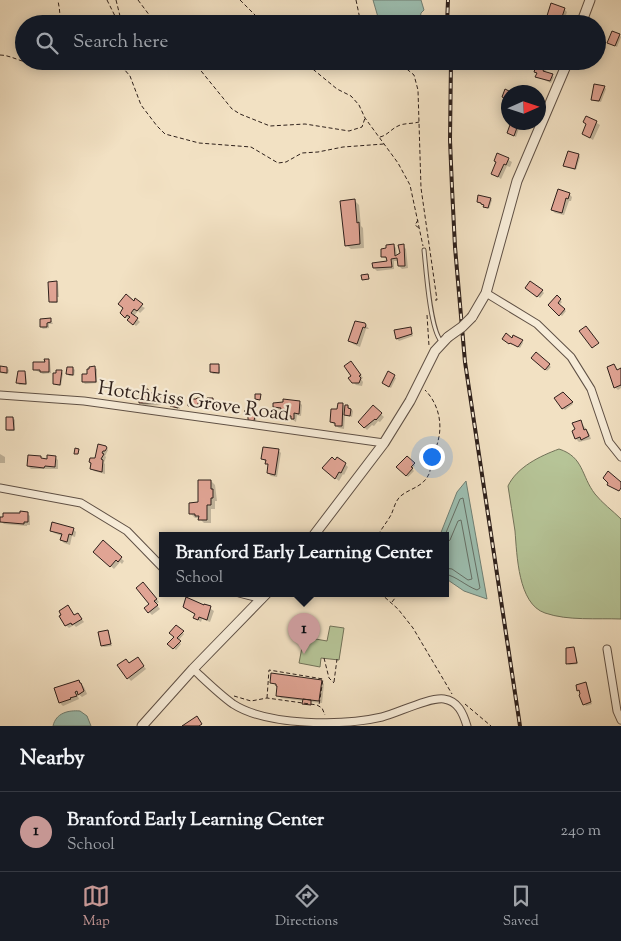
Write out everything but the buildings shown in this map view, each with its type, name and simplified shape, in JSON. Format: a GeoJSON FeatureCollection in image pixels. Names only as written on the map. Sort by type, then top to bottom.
{"type":"FeatureCollection","features":[{"type":"Feature","properties":{"kind":"street"},"geometry":{"type":"LineString","coordinates":[[585,15],[590,0]]}},
{"type":"Feature","properties":{"kind":"street"},"geometry":{"type":"LineString","coordinates":[[316,532],[384,443],[418,386],[435,351],[472,317],[486,293],[517,182],[564,70]]}},
{"type":"Feature","properties":{"kind":"street"},"geometry":{"type":"LineString","coordinates":[[486,293],[537,324],[571,358],[591,390],[608,442],[621,457]]}},
{"type":"Feature","properties":{"kind":"street","name":"Hotchkiss Grove Road"},"geometry":{"type":"LineString","coordinates":[[0,395],[84,401],[384,443]]}},
{"type":"Feature","properties":{"kind":"street"},"geometry":{"type":"LineString","coordinates":[[0,488],[81,503],[127,531],[159,564]]}},
{"type":"Feature","properties":{"kind":"street"},"geometry":{"type":"LineString","coordinates":[[142,726],[193,669],[264,597]]}},
{"type":"Feature","properties":{"kind":"street"},"geometry":{"type":"LineString","coordinates":[[607,649],[621,720]]}},
{"type":"Feature","properties":{"kind":"street"},"geometry":{"type":"LineString","coordinates":[[193,669],[234,705],[255,714],[303,722],[347,723],[383,716],[428,701],[444,699],[453,702],[459,708],[467,726]]}},
{"type":"Feature","properties":{"kind":"lane"},"geometry":{"type":"LineString","coordinates":[[424,250],[435,329],[438,337],[445,340]]}},
{"type":"Feature","properties":{"kind":"path"},"geometry":{"type":"LineString","coordinates":[[58,0],[60,15]]}},
{"type":"Feature","properties":{"kind":"path"},"geometry":{"type":"LineString","coordinates":[[107,0],[115,15]]}},
{"type":"Feature","properties":{"kind":"path"},"geometry":{"type":"LineString","coordinates":[[116,0],[120,15]]}},
{"type":"Feature","properties":{"kind":"path"},"geometry":{"type":"LineString","coordinates":[[138,0],[149,15]]}},
{"type":"Feature","properties":{"kind":"path"},"geometry":{"type":"LineString","coordinates":[[240,0],[255,15]]}},
{"type":"Feature","properties":{"kind":"path"},"geometry":{"type":"LineString","coordinates":[[356,0],[359,15]]}},
{"type":"Feature","properties":{"kind":"path"},"geometry":{"type":"LineString","coordinates":[[0,55],[5,55],[15,60]]}},
{"type":"Feature","properties":{"kind":"path"},"geometry":{"type":"LineString","coordinates":[[125,70],[130,76],[141,105],[157,126],[166,134],[199,143],[252,147],[278,163],[286,162],[302,153],[384,144]]}},
{"type":"Feature","properties":{"kind":"path"},"geometry":{"type":"LineString","coordinates":[[201,70],[232,109],[270,126],[306,124],[349,130],[362,127],[365,118]]}},
{"type":"Feature","properties":{"kind":"path"},"geometry":{"type":"LineString","coordinates":[[314,70],[338,89],[351,96],[359,105],[365,118],[404,172],[410,185],[424,250]]}},
{"type":"Feature","properties":{"kind":"path"},"geometry":{"type":"LineString","coordinates":[[409,70],[417,83],[421,188],[437,300],[431,301]]}},
{"type":"Feature","properties":{"kind":"path"},"geometry":{"type":"LineString","coordinates":[[379,137],[390,133],[399,125],[419,122]]}},
{"type":"Feature","properties":{"kind":"path"},"geometry":{"type":"LineString","coordinates":[[418,220],[415,225],[420,228]]}},
{"type":"Feature","properties":{"kind":"path"},"geometry":{"type":"LineString","coordinates":[[426,311],[428,347]]}},
{"type":"Feature","properties":{"kind":"path"},"geometry":{"type":"LineString","coordinates":[[380,532],[398,499],[417,488],[429,474],[431,461],[438,442],[440,428],[438,412],[432,397],[418,386]]}},
{"type":"Feature","properties":{"kind":"path"},"geometry":{"type":"LineString","coordinates":[[385,597],[413,628],[452,694]]}},
{"type":"Feature","properties":{"kind":"path"},"geometry":{"type":"LineString","coordinates":[[392,603],[396,597]]}},
{"type":"Feature","properties":{"kind":"path"},"geometry":{"type":"LineString","coordinates":[[324,658],[329,678],[334,682],[337,660]]}},
{"type":"Feature","properties":{"kind":"path"},"geometry":{"type":"LineString","coordinates":[[267,698],[269,670],[323,679],[319,706]]}},
{"type":"Feature","properties":{"kind":"path"},"geometry":{"type":"LineString","coordinates":[[229,693],[251,701],[267,698],[319,706],[325,715]]}},
{"type":"Feature","properties":{"kind":"path"},"geometry":{"type":"LineString","coordinates":[[462,702],[491,726]]}},
{"type":"Feature","properties":{"kind":"green space"},"geometry":{"type":"Polygon","coordinates":[[[559,449],[567,452],[578,462],[595,494],[621,519],[621,619],[554,616],[536,608],[529,600],[524,589],[518,565],[508,486],[523,468],[544,455],[559,449]]]}},
{"type":"Feature","properties":{"kind":"green space"},"geometry":{"type":"Polygon","coordinates":[[[330,626],[344,628],[339,660],[321,658],[320,667],[299,663],[304,637],[327,641],[330,626]]]}},
{"type":"Feature","properties":{"kind":"water"},"geometry":{"type":"Polygon","coordinates":[[[373,0],[421,0],[424,10],[421,15],[377,15],[373,0]]]}},
{"type":"Feature","properties":{"kind":"water"},"geometry":{"type":"Polygon","coordinates":[[[466,481],[487,599],[464,591],[449,581],[449,532],[441,532],[457,492],[466,481]]]}},
{"type":"Feature","properties":{"kind":"water"},"geometry":{"type":"Polygon","coordinates":[[[80,711],[87,716],[91,726],[53,726],[57,718],[63,713],[80,711]]]}},
{"type":"Feature","properties":{"kind":"railway"},"geometry":{"type":"LineString","coordinates":[[447,15],[448,0]]}},
{"type":"Feature","properties":{"kind":"railway"},"geometry":{"type":"LineString","coordinates":[[451,70],[450,140],[452,188],[465,362],[520,726]]}},
{"type":"Feature","properties":{"kind":"place","name":"Branford Early Learning Center"},"geometry":{"type":"Point","coordinates":[304,654]}}]}
